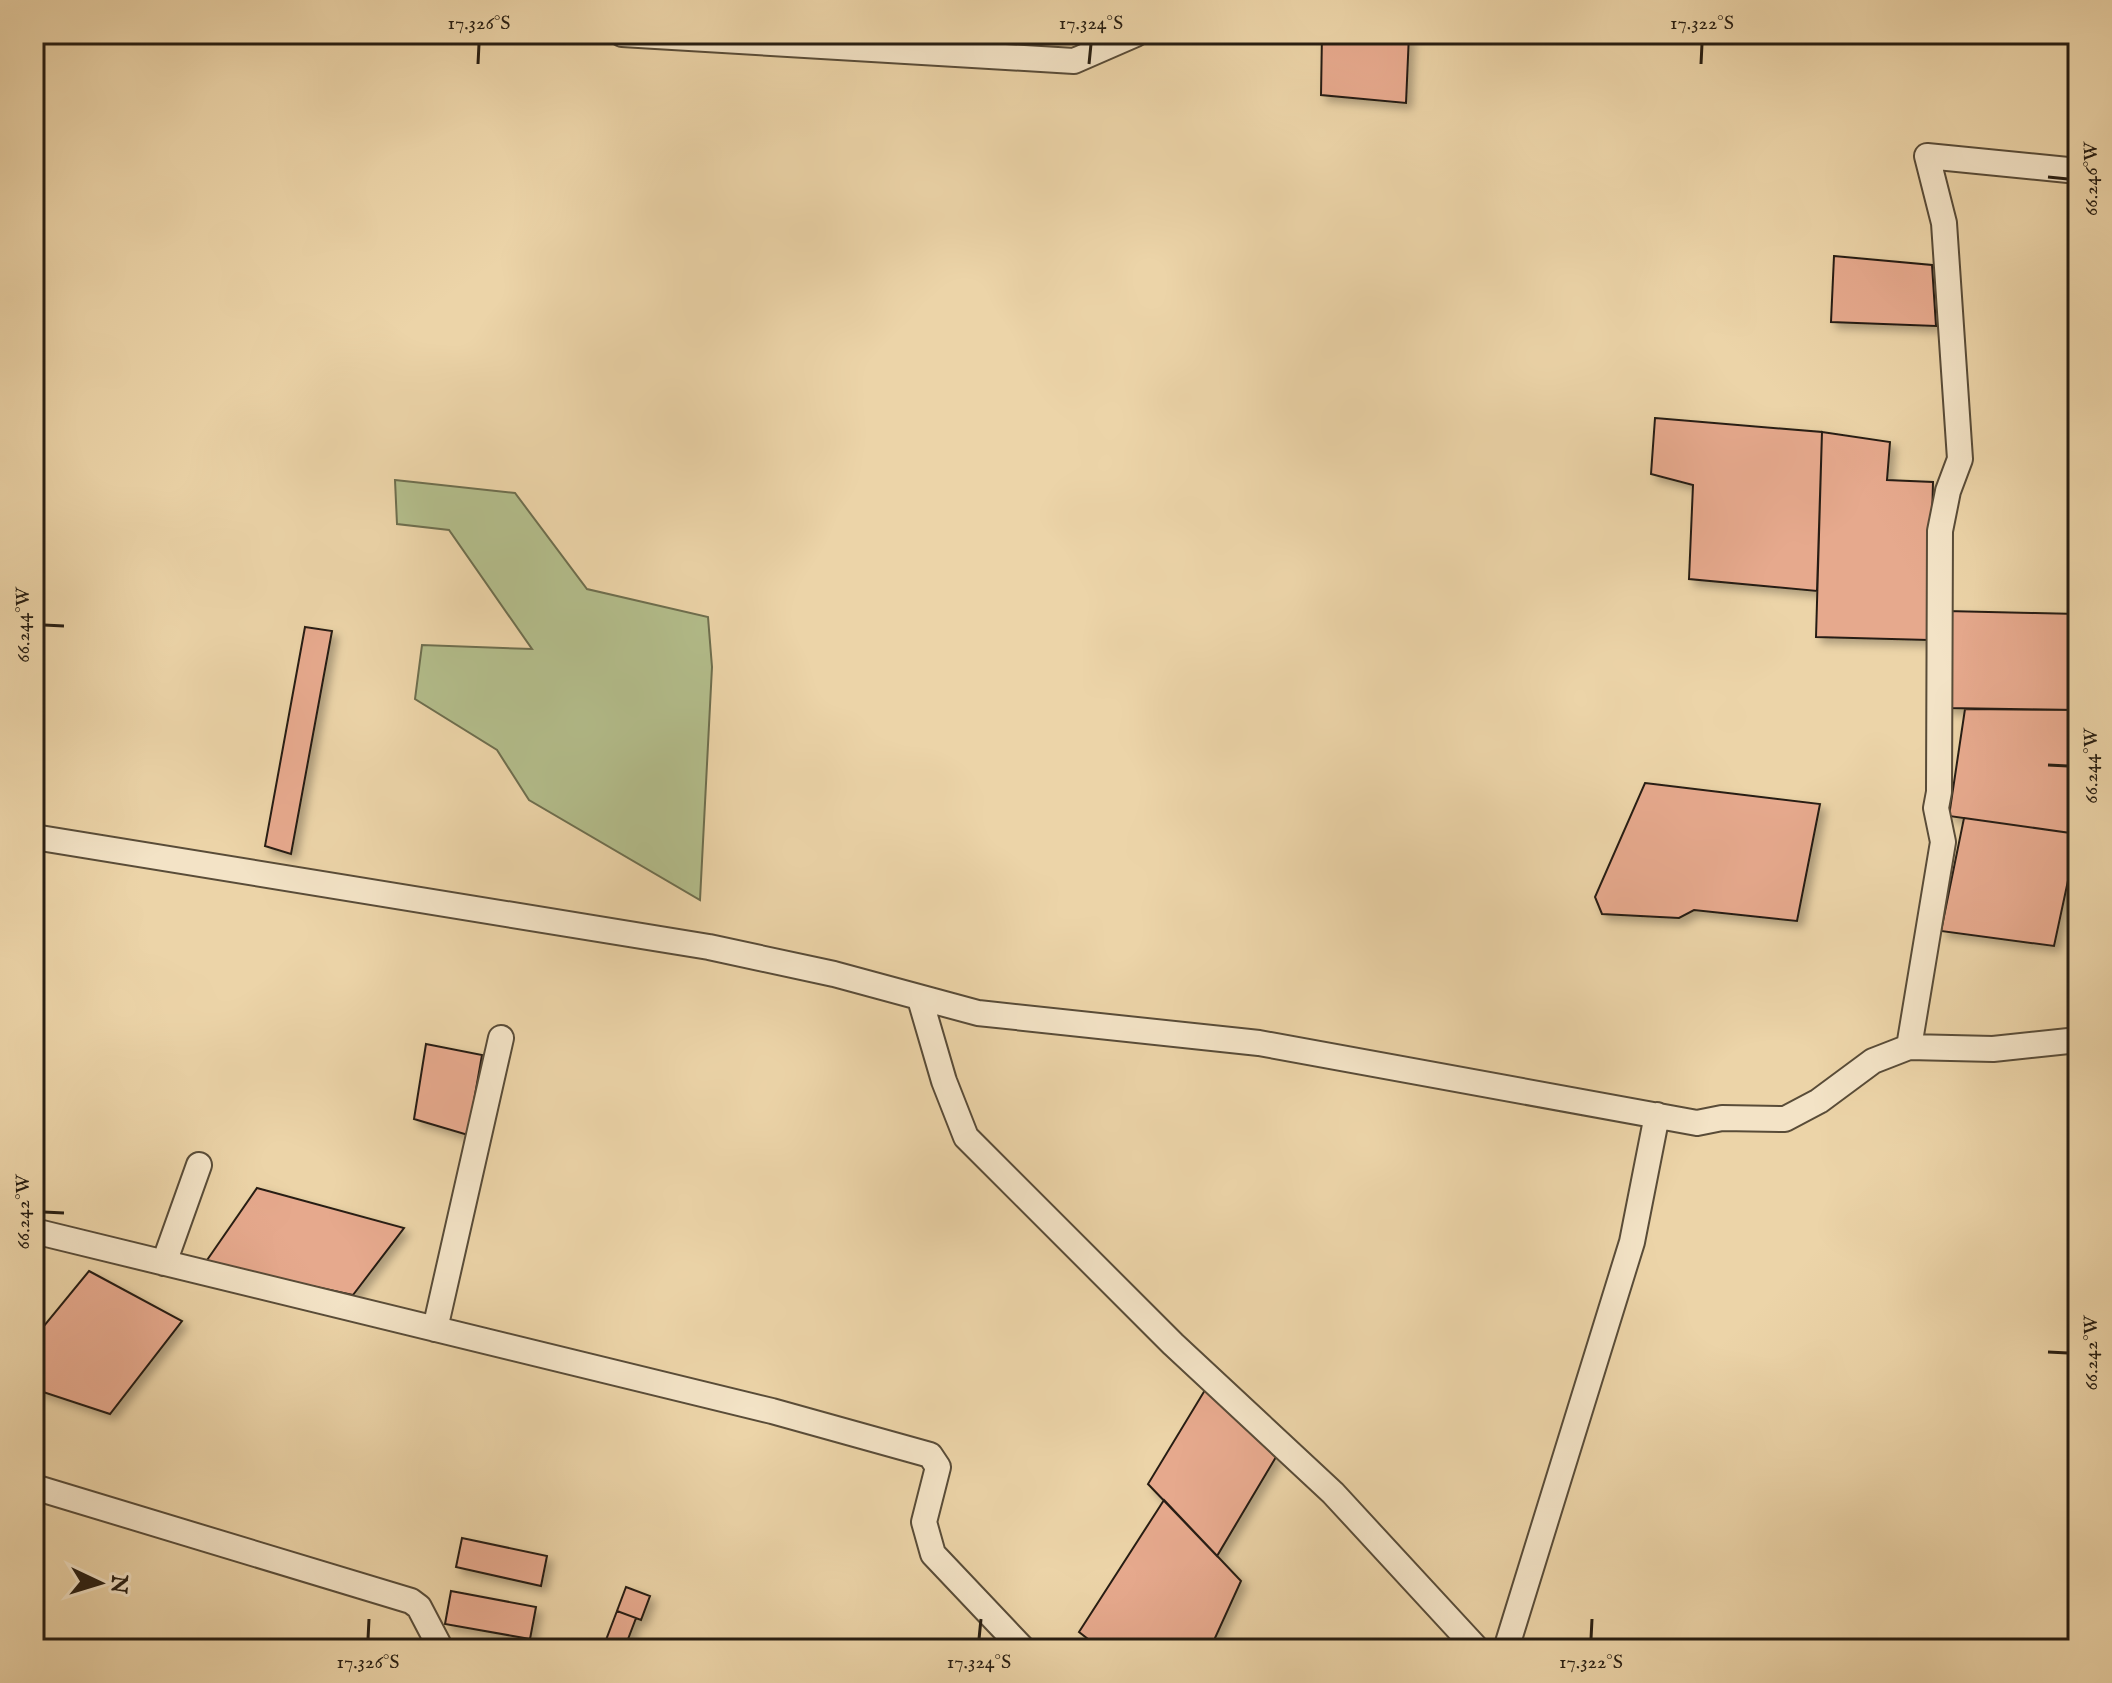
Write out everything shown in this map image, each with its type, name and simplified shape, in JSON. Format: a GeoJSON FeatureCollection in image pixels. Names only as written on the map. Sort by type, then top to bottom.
{"type":"FeatureCollection","features":[{"type":"Feature","properties":{"kind":"street"},"geometry":{"type":"LineString","coordinates":[[622,34],[1074,61],[1136,34]]}},
{"type":"Feature","properties":{"kind":"street"},"geometry":{"type":"LineString","coordinates":[[1909,1047],[1943,842],[1936,808],[1939,792],[1940,531],[1948,491],[1960,459],[1944,223],[1927,156],[2078,171]]}},
{"type":"Feature","properties":{"kind":"street"},"geometry":{"type":"LineString","coordinates":[[34,837],[709,947],[834,974],[978,1013],[1259,1043],[1697,1123],[1722,1118],[1785,1119],[1819,1101],[1873,1061],[1909,1047],[1993,1049],[2078,1040]]}},
{"type":"Feature","properties":{"kind":"street"},"geometry":{"type":"LineString","coordinates":[[920,999],[944,1081],[966,1137],[1173,1344],[1333,1493],[1477,1649]]}},
{"type":"Feature","properties":{"kind":"street"},"geometry":{"type":"LineString","coordinates":[[435,1329],[501,1038]]}},
{"type":"Feature","properties":{"kind":"street"},"geometry":{"type":"LineString","coordinates":[[1506,1649],[1632,1242],[1657,1115]]}},
{"type":"Feature","properties":{"kind":"street"},"geometry":{"type":"LineString","coordinates":[[164,1263],[199,1165]]}},
{"type":"Feature","properties":{"kind":"street"},"geometry":{"type":"LineString","coordinates":[[34,1231],[772,1411],[930,1455],[938,1467],[924,1522],[933,1554],[1023,1649]]}},
{"type":"Feature","properties":{"kind":"street"},"geometry":{"type":"LineString","coordinates":[[34,1487],[411,1601],[419,1607],[441,1649]]}},
{"type":"Feature","properties":{"kind":"green space"},"geometry":{"type":"Polygon","coordinates":[[[395,480],[515,493],[587,589],[708,617],[712,667],[700,900],[529,800],[497,750],[415,699],[422,645],[532,649],[449,530],[397,524],[395,480]]]}},
{"type":"Feature","properties":{"kind":"building"},"geometry":{"type":"Polygon","coordinates":[[[1322,34],[1409,34],[1406,103],[1321,95],[1322,34]]]}},
{"type":"Feature","properties":{"kind":"building"},"geometry":{"type":"Polygon","coordinates":[[[1834,256],[1932,265],[1936,326],[1831,322],[1834,256]]]}},
{"type":"Feature","properties":{"kind":"building"},"geometry":{"type":"Polygon","coordinates":[[[1655,418],[1822,432],[1817,591],[1689,579],[1693,485],[1651,474],[1655,418]]]}},
{"type":"Feature","properties":{"kind":"building"},"geometry":{"type":"Polygon","coordinates":[[[1822,432],[1890,442],[1887,480],[1933,482],[1929,640],[1816,637],[1822,432]]]}},
{"type":"Feature","properties":{"kind":"building"},"geometry":{"type":"Polygon","coordinates":[[[1946,611],[2078,614],[2078,710],[1945,708],[1946,611]]]}},
{"type":"Feature","properties":{"kind":"building"},"geometry":{"type":"Polygon","coordinates":[[[305,627],[332,631],[291,854],[265,846],[305,627]]]}},
{"type":"Feature","properties":{"kind":"building"},"geometry":{"type":"Polygon","coordinates":[[[1965,709],[2078,710],[2078,834],[1949,816],[1965,709]]]}},
{"type":"Feature","properties":{"kind":"building"},"geometry":{"type":"Polygon","coordinates":[[[1645,783],[1820,804],[1797,921],[1694,910],[1679,918],[1602,914],[1595,897],[1645,783]]]}},
{"type":"Feature","properties":{"kind":"building"},"geometry":{"type":"Polygon","coordinates":[[[1964,818],[2078,834],[2054,946],[1941,931],[1964,818]]]}},
{"type":"Feature","properties":{"kind":"building"},"geometry":{"type":"Polygon","coordinates":[[[426,1044],[482,1055],[468,1135],[414,1119],[426,1044]]]}},
{"type":"Feature","properties":{"kind":"building"},"geometry":{"type":"Polygon","coordinates":[[[257,1188],[404,1228],[353,1295],[205,1263],[257,1188]]]}},
{"type":"Feature","properties":{"kind":"building"},"geometry":{"type":"Polygon","coordinates":[[[89,1271],[182,1321],[110,1414],[34,1389],[34,1338],[89,1271]]]}},
{"type":"Feature","properties":{"kind":"building"},"geometry":{"type":"Polygon","coordinates":[[[1205,1390],[1276,1457],[1217,1556],[1148,1484],[1205,1390]]]}},
{"type":"Feature","properties":{"kind":"building"},"geometry":{"type":"Polygon","coordinates":[[[1164,1500],[1241,1581],[1210,1649],[1101,1649],[1079,1632],[1164,1500]]]}},
{"type":"Feature","properties":{"kind":"building"},"geometry":{"type":"Polygon","coordinates":[[[462,1538],[547,1556],[541,1586],[456,1567],[462,1538]]]}},
{"type":"Feature","properties":{"kind":"building"},"geometry":{"type":"Polygon","coordinates":[[[626,1587],[650,1596],[641,1620],[617,1611],[626,1587]]]}},
{"type":"Feature","properties":{"kind":"building"},"geometry":{"type":"Polygon","coordinates":[[[451,1591],[536,1607],[530,1639],[445,1624],[451,1591]]]}},
{"type":"Feature","properties":{"kind":"building"},"geometry":{"type":"Polygon","coordinates":[[[617,1611],[636,1618],[625,1647],[606,1640],[617,1611]]]}}]}
